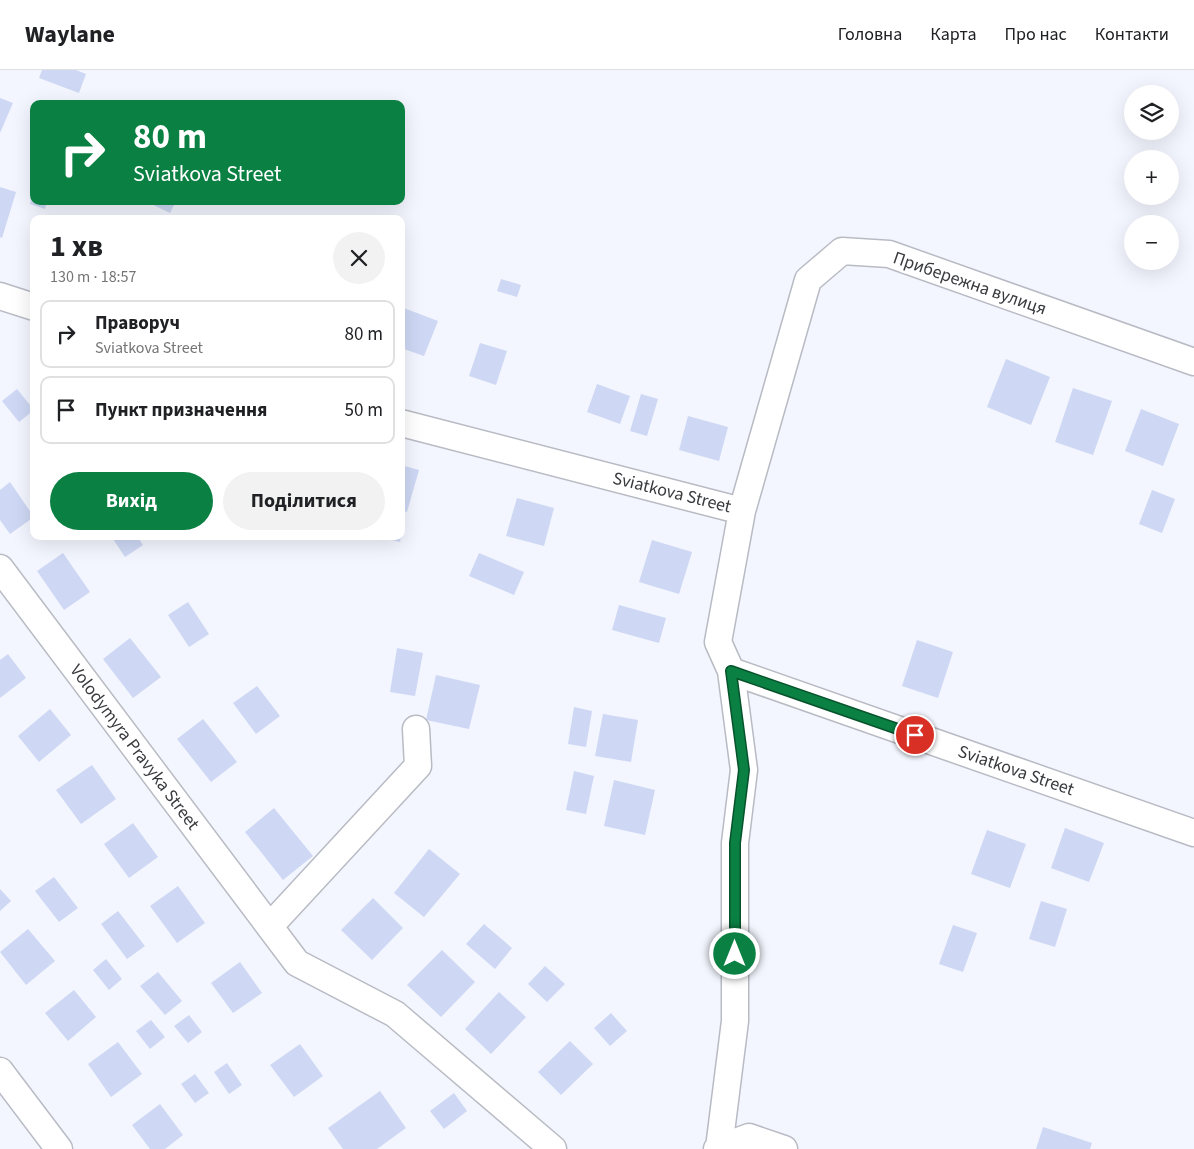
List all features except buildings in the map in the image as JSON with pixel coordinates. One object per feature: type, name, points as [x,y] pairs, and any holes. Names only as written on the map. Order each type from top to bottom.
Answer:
[{"type":"street","name":"Прибережна вулиця","points":[[742,510],[808,280],[842,251],[889,254],[1194,362]]},
{"type":"street","points":[[0,296],[30,306]]},
{"type":"street","name":"Sviatkova Street","points":[[405,424],[742,510],[718,642],[731,671],[1194,833]]},
{"type":"street","name":"Volodymyra Pravyka Street","points":[[0,568],[298,963],[394,1014],[553,1149]]},
{"type":"street","points":[[731,671],[744,770],[735,843],[735,1021],[718,1148],[750,1137],[784,1149]]},
{"type":"street","points":[[270,926],[418,766],[416,729]]},
{"type":"street","points":[[0,1072],[59,1149]]},
{"type":"route","points":[[735,954],[735,843],[744,770],[731,671],[915,735]]}]
